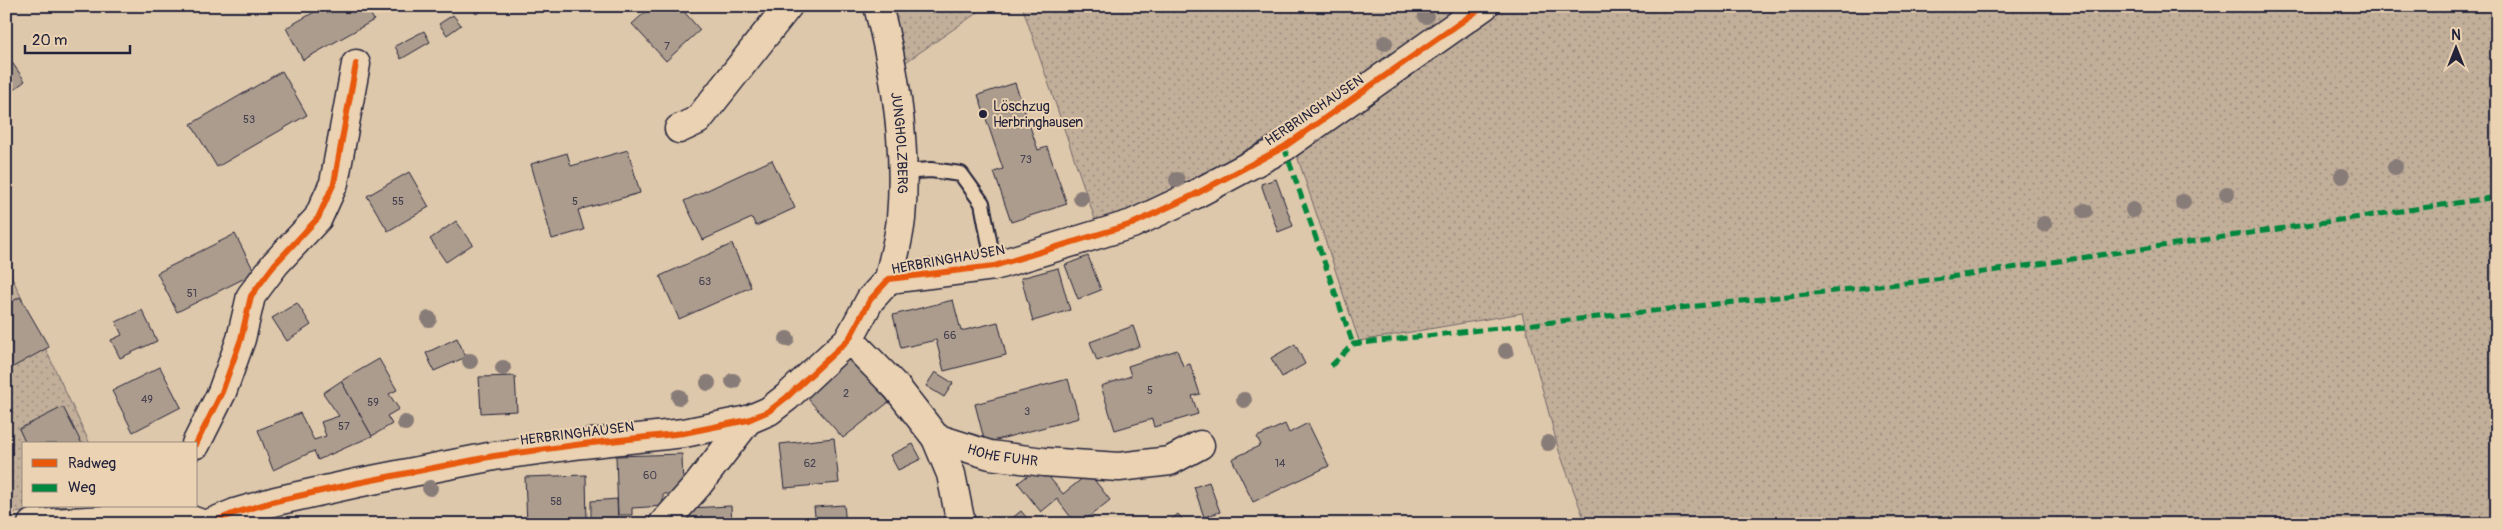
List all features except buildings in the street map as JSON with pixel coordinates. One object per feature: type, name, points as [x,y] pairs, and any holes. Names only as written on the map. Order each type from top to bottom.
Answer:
[{"type":"street","points":[[679,129],[698,120],[788,6]]},
{"type":"street","name":"JUNGHOLZBERG","points":[[878,6],[889,49],[902,153],[901,219],[889,279]]},
{"type":"street","name":"HERBRINGHAUSEN","points":[[208,524],[235,513],[276,501],[396,475],[512,454],[684,433],[748,420],[769,411],[848,339],[870,300],[889,279],[994,266],[1132,224],[1276,151],[1484,6]]},
{"type":"street","points":[[197,442],[222,392],[241,339],[251,296],[275,264],[318,218],[334,183],[356,64]]},
{"type":"street","points":[[848,339],[897,388],[936,438],[951,474],[961,524]]},
{"type":"street","points":[[663,524],[697,486],[748,420]]},
{"type":"street","name":"HOHE FUHR","points":[[936,438],[990,455],[1044,462],[1119,467],[1170,461],[1200,445]]},
{"type":"street","points":[[32,524],[134,516],[180,516],[202,524]]},
{"type":"lane","points":[[901,172],[931,170],[961,174],[982,203],[994,266]]},
{"type":"shaded area","points":[[886,6],[987,6],[900,66]]},
{"type":"shaded area","points":[[1022,6],[2497,6],[2497,524],[1586,524],[1559,451],[1522,313],[1359,341],[1287,126],[1168,196],[1096,222]]},
{"type":"shaded area","points":[[9,271],[89,442],[22,442],[22,508],[101,508],[6,513],[6,273]]},
{"type":"marked path","points":[[1284,147],[1353,344]]},
{"type":"marked path","points":[[1331,366],[1353,344],[1915,282],[2497,197]]},
{"type":"cycle path","points":[[208,524],[235,513],[276,501],[494,456],[684,433],[748,420],[769,411],[787,397],[849,339],[870,300],[889,279],[994,266],[1132,224],[1194,195],[1284,147],[1484,6]]},
{"type":"cycle path","points":[[197,442],[222,392],[241,339],[251,296],[275,264],[318,218],[334,183],[356,64]]},
{"type":"place","name":"Löschzug Herbringhausen","points":[[983,114]]}]
